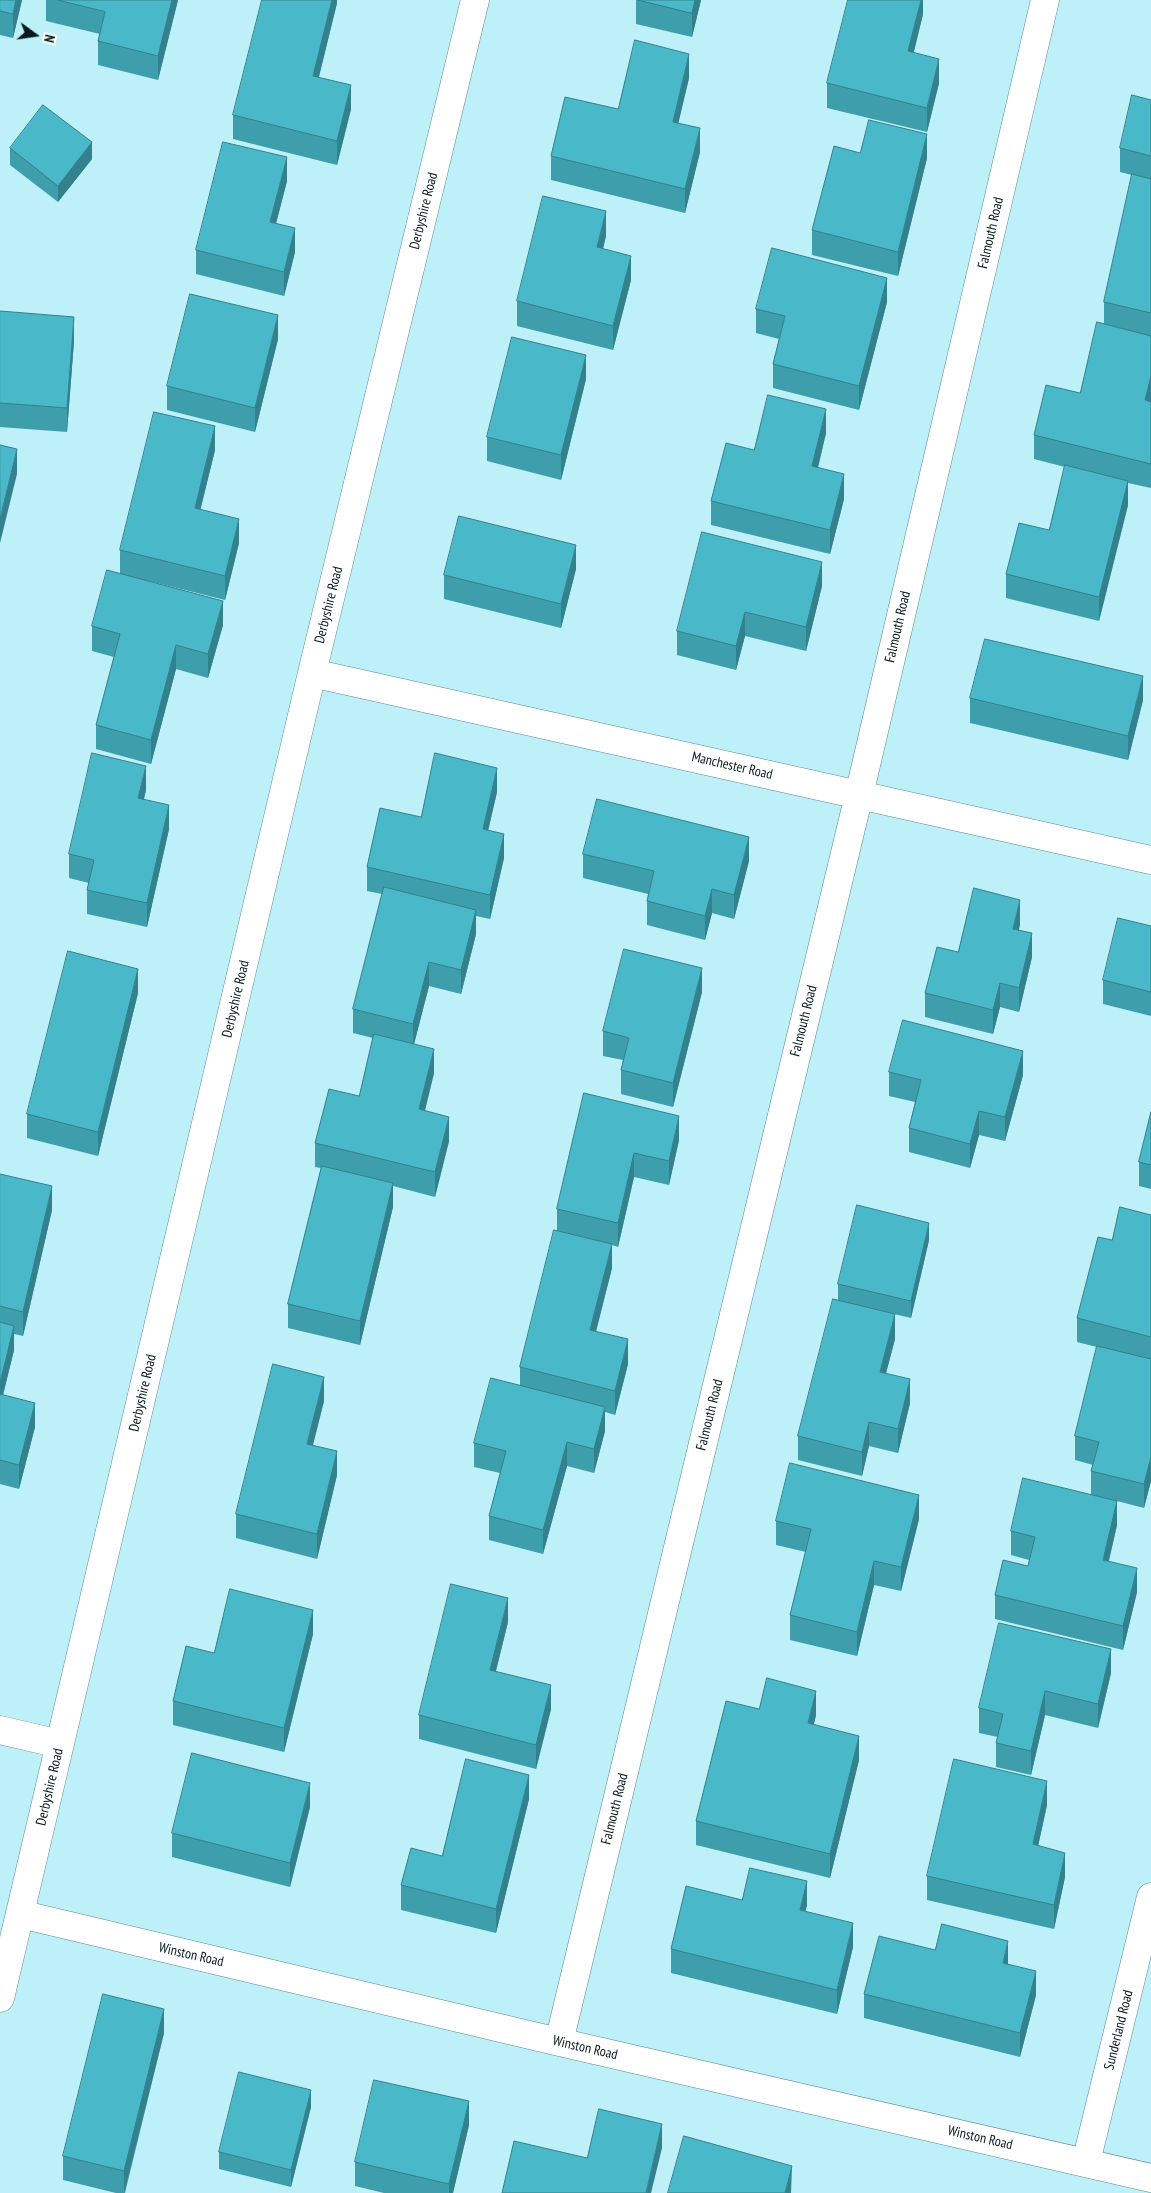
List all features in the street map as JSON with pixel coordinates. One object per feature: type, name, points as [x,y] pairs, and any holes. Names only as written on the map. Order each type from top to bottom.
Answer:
[{"type":"street","name":"Derbyshire Road","points":[[0,1998],[312,673],[475,0]]},
{"type":"street","name":"Falmouth Road","points":[[559,2042],[859,795],[1045,0]]},
{"type":"street","name":"Manchester Road","points":[[312,673],[1151,860]]},
{"type":"street","points":[[0,1730],[60,1744]]},
{"type":"street","name":"Sunderland Road","points":[[1086,2162],[1151,1897]]},
{"type":"street","name":"Winston Road","points":[[20,1914],[559,2042],[1151,2178]]},
{"type":"building","points":[[0,0],[16,0],[13,14],[0,11]]},
{"type":"building","points":[[58,0],[172,0],[158,56],[98,41],[105,12]]},
{"type":"building","points":[[262,0],[332,0],[313,76],[351,85],[337,141],[233,115]]},
{"type":"building","points":[[638,0],[695,0],[692,13]]},
{"type":"building","points":[[848,0],[921,0],[908,51],[939,59],[927,108],[827,83]]},
{"type":"building","points":[[635,40],[689,54],[673,122],[700,128],[685,189],[551,156],[565,97],[618,109]]},
{"type":"building","points":[[1132,95],[1151,100],[1151,156],[1120,148]]},
{"type":"building","points":[[43,105],[92,142],[58,186],[10,148]]},
{"type":"building","points":[[869,120],[927,134],[898,252],[812,230],[834,146],[860,153]]},
{"type":"building","points":[[223,142],[287,157],[270,222],[295,228],[284,272],[196,250]]},
{"type":"building","points":[[1132,174],[1151,179],[1151,313],[1104,302]]},
{"type":"building","points":[[543,196],[606,211],[597,247],[631,256],[613,326],[517,301]]},
{"type":"building","points":[[772,248],[887,278],[859,386],[773,364],[785,316],[756,309]]},
{"type":"building","points":[[190,294],[278,315],[255,408],[167,386]]},
{"type":"building","points":[[0,311],[74,317],[67,408],[0,403]]},
{"type":"building","points":[[1097,322],[1151,336],[1151,376],[1145,400],[1151,402],[1151,464],[1034,435],[1046,385],[1080,393]]},
{"type":"building","points":[[512,337],[586,355],[561,455],[487,437]]},
{"type":"building","points":[[768,395],[826,409],[812,466],[844,474],[830,530],[711,501],[726,443],[754,450]]},
{"type":"building","points":[[154,412],[215,426],[195,508],[239,519],[225,576],[120,550]]},
{"type":"building","points":[[0,445],[17,449],[0,519]]},
{"type":"building","points":[[1065,465],[1128,481],[1099,597],[1006,574],[1019,523],[1049,530]]},
{"type":"building","points":[[459,516],[576,545],[561,604],[444,575]]},
{"type":"building","points":[[702,532],[822,562],[806,627],[745,612],[736,646],[677,631]]},
{"type":"building","points":[[107,570],[223,601],[208,654],[176,645],[151,740],[96,725],[120,634],[92,626]]},
{"type":"building","points":[[985,639],[1143,676],[1128,736],[970,698]]},
{"type":"building","points":[[92,753],[146,766],[138,798],[169,805],[147,903],[87,890],[94,860],[69,854]]},
{"type":"building","points":[[435,753],[497,768],[483,829],[504,834],[490,895],[367,867],[380,808],[421,817]]},
{"type":"building","points":[[597,799],[749,837],[734,895],[712,889],[705,916],[647,901],[654,871],[583,854]]},
{"type":"building","points":[[384,887],[476,910],[461,970],[429,962],[413,1024],[353,1009]]},
{"type":"building","points":[[974,888],[1020,900],[1013,929],[1032,933],[1019,988],[1000,983],[993,1010],[925,993],[937,947],[958,952]]},
{"type":"building","points":[[1118,918],[1151,926],[1151,992],[1103,980]]},
{"type":"building","points":[[624,949],[702,968],[673,1083],[621,1070],[629,1038],[603,1031]]},
{"type":"building","points":[[68,951],[138,969],[98,1132],[27,1114]]},
{"type":"building","points":[[903,1020],[1023,1051],[1005,1117],[979,1111],[970,1144],[909,1128],[921,1080],[889,1072]]},
{"type":"building","points":[[374,1034],[434,1049],[419,1109],[449,1117],[435,1172],[315,1143],[329,1089],[359,1096]]},
{"type":"building","points":[[584,1093],[679,1116],[669,1161],[634,1153],[618,1223],[557,1209]]},
{"type":"building","points":[[1151,1112],[1151,1165],[1139,1162]]},
{"type":"building","points":[[322,1166],[393,1183],[360,1321],[288,1304]]},
{"type":"building","points":[[0,1174],[52,1186],[23,1312],[0,1306]]},
{"type":"building","points":[[857,1205],[929,1223],[911,1301],[838,1284]]},
{"type":"building","points":[[1120,1207],[1151,1215],[1151,1337],[1077,1318],[1098,1237],[1112,1240]]},
{"type":"building","points":[[554,1230],[612,1244],[590,1330],[628,1339],[615,1391],[520,1367]]},
{"type":"building","points":[[833,1299],[895,1314],[880,1372],[910,1379],[898,1429],[869,1422],[862,1452],[798,1436]]},
{"type":"building","points":[[0,1322],[14,1326],[0,1383]]},
{"type":"building","points":[[1097,1346],[1151,1359],[1151,1457],[1144,1484],[1091,1471],[1099,1442],[1075,1436]]},
{"type":"building","points":[[273,1364],[324,1377],[307,1444],[337,1451],[317,1534],[236,1514]]},
{"type":"building","points":[[491,1378],[605,1407],[594,1449],[567,1442],[543,1530],[489,1516],[506,1451],[474,1443]]},
{"type":"building","points":[[0,1394],[35,1403],[19,1465],[0,1460]]},
{"type":"building","points":[[790,1463],[919,1495],[901,1567],[874,1561],[857,1632],[790,1615],[811,1529],[776,1521]]},
{"type":"building","points":[[1023,1478],[1117,1501],[1103,1560],[1137,1568],[1123,1626],[995,1595],[1003,1560],[1028,1566],[1035,1537],[1011,1531]]},
{"type":"building","points":[[451,1584],[508,1598],[490,1670],[551,1685],[536,1745],[419,1715]]},
{"type":"building","points":[[230,1589],[313,1610],[284,1728],[173,1701],[186,1646],[214,1653]]},
{"type":"building","points":[[999,1623],[1111,1649],[1098,1704],[1045,1691],[1031,1751],[996,1743],[1003,1714],[979,1708]]},
{"type":"building","points":[[767,1678],[816,1691],[808,1723],[859,1736],[830,1854],[696,1821],[726,1701],[759,1709]]},
{"type":"building","points":[[192,1753],[310,1783],[290,1863],[172,1833]]},
{"type":"building","points":[[466,1759],[529,1775],[496,1909],[401,1885],[411,1848],[442,1856]]},
{"type":"building","points":[[954,1759],[1047,1781],[1033,1844],[1065,1853],[1054,1905],[927,1876]]},
{"type":"building","points":[[750,1868],[807,1881],[800,1910],[853,1923],[837,1990],[671,1949],[686,1886],[742,1900]]},
{"type":"building","points":[[942,1924],[1008,1941],[1003,1963],[1036,1971],[1020,2033],[864,1994],[879,1936],[935,1950]]},
{"type":"building","points":[[103,1994],[164,2009],[124,2171],[63,2156]]},
{"type":"building","points":[[239,2072],[311,2090],[291,2170],[219,2152]]},
{"type":"building","points":[[374,2080],[469,2101],[449,2184],[355,2162]]},
{"type":"building","points":[[599,2109],[662,2124],[646,2193],[502,2193],[514,2141],[587,2158]]},
{"type":"building","points":[[684,2136],[792,2166],[785,2193],[668,2193]]}]
